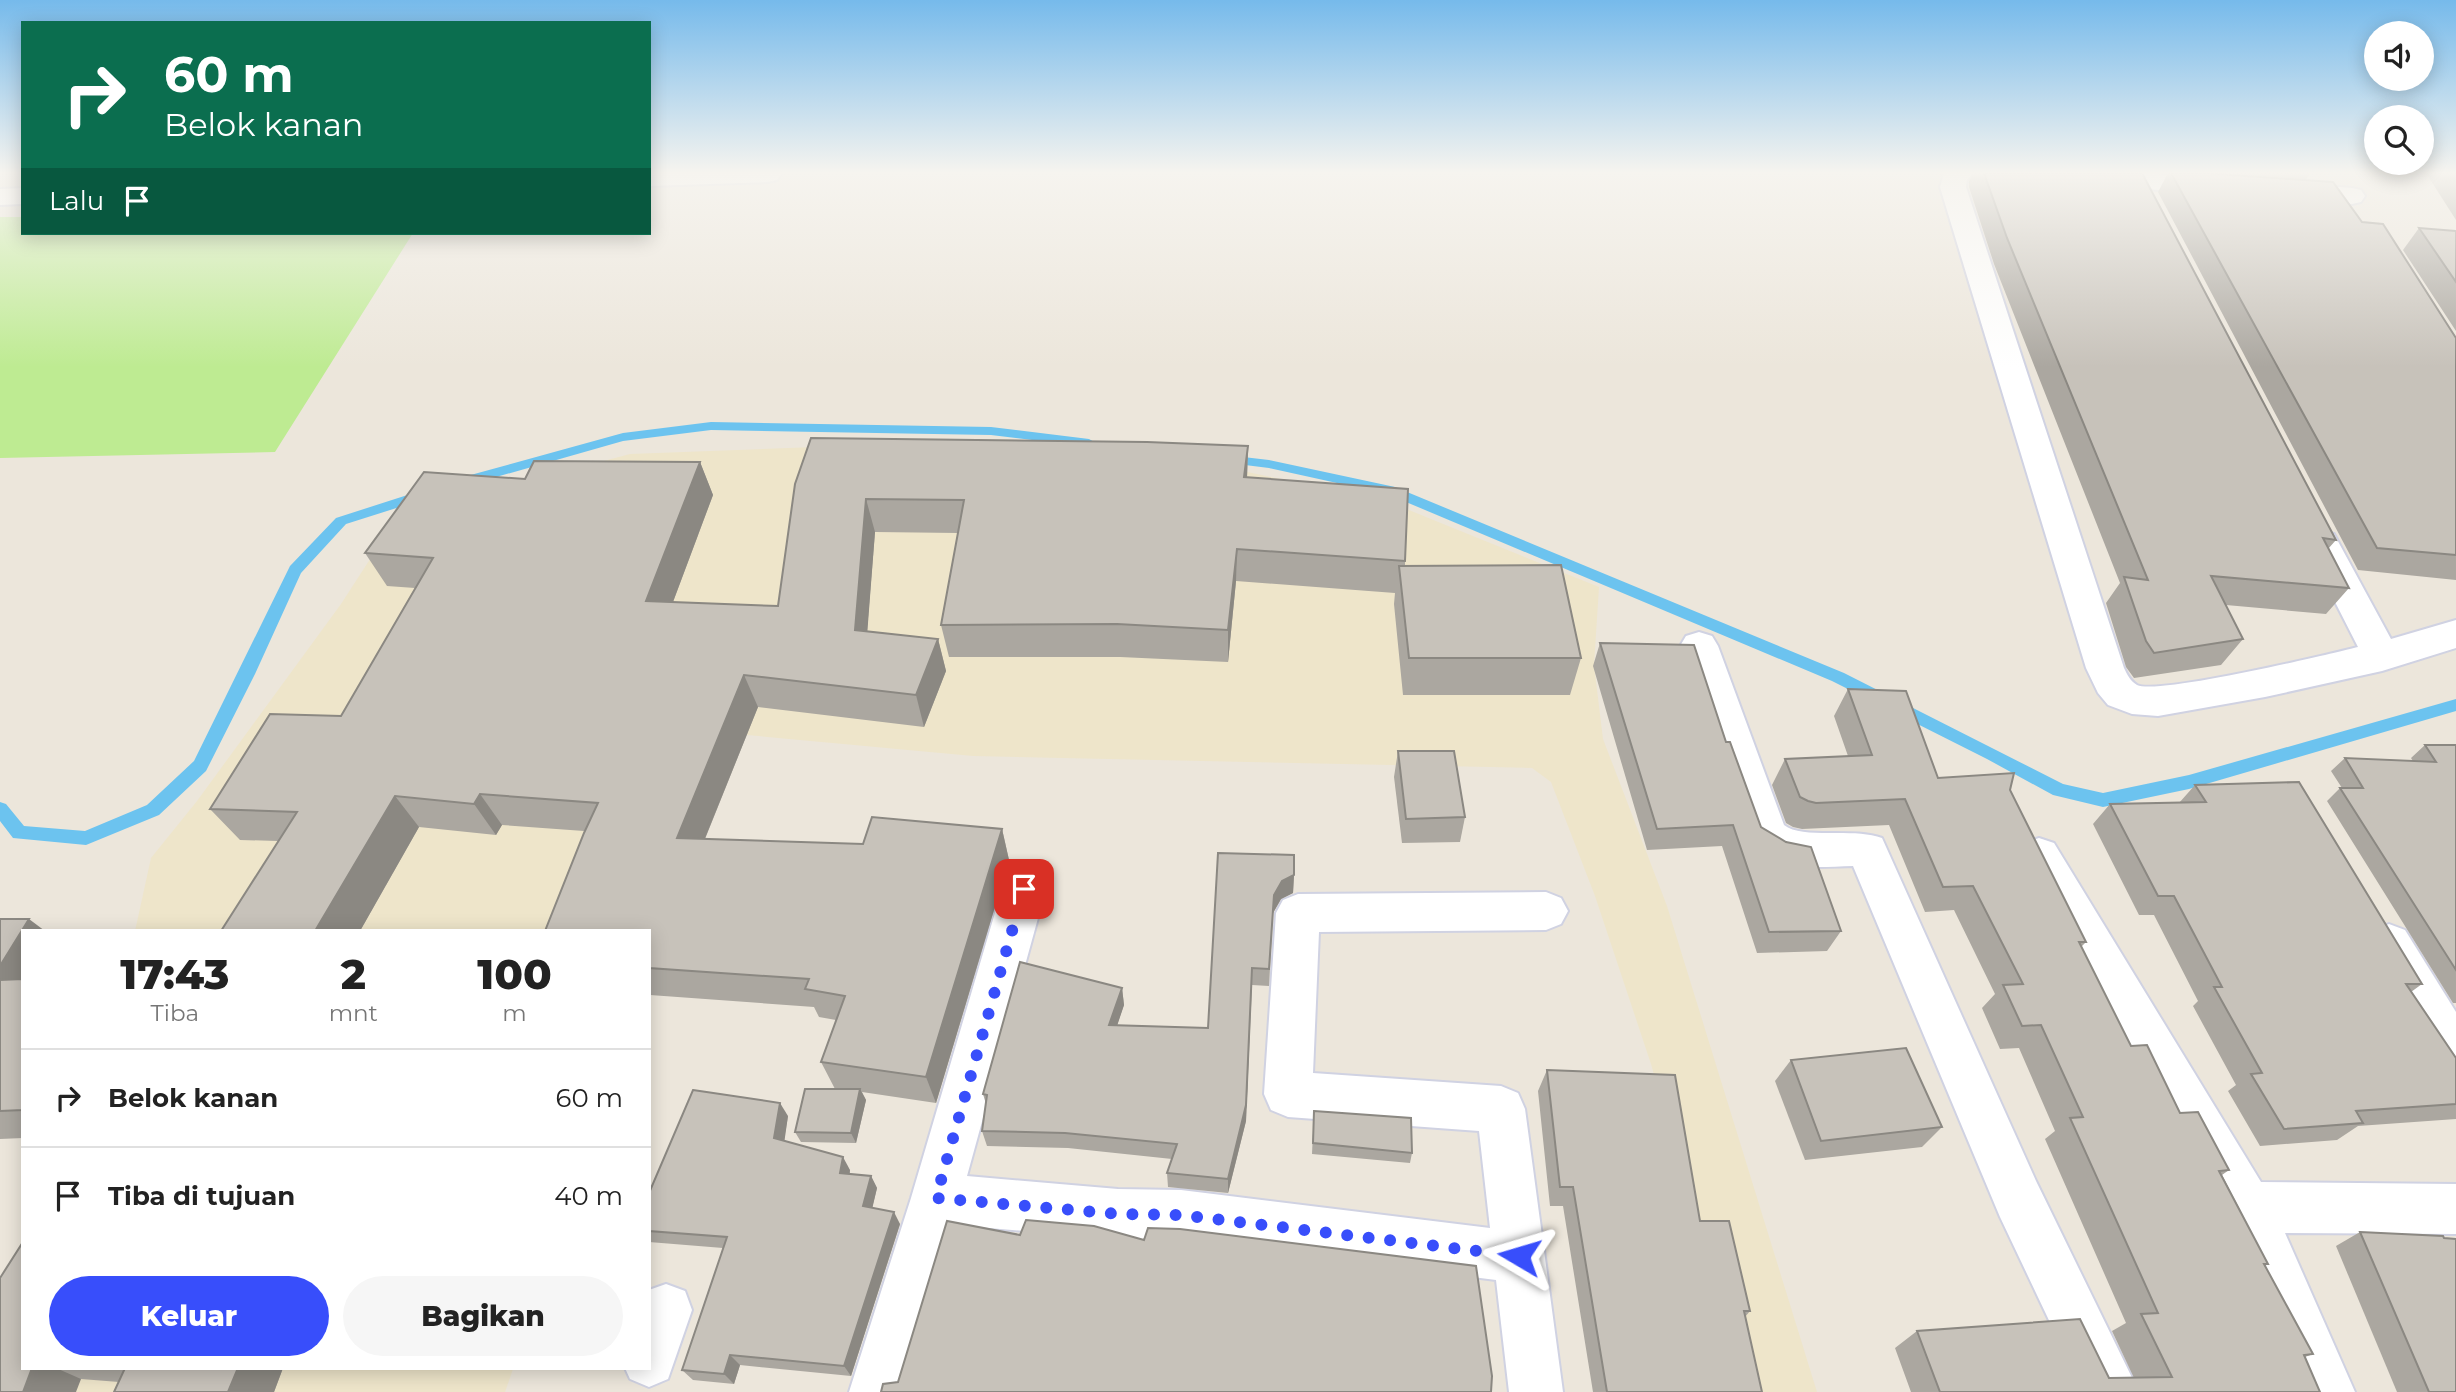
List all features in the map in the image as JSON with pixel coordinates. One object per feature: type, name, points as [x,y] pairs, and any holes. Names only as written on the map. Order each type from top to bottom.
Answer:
[{"type":"street","points":[[1969,238],[2105,668],[2115,689],[2128,697],[2150,702],[2224,690],[2382,657],[2456,634]]},
{"type":"street","points":[[2312,523],[2382,657]]},
{"type":"street","points":[[1699,646],[1767,836],[1776,845],[1791,851],[1848,846],[1867,850],[2018,1199],[2112,1392]]},
{"type":"street","points":[[2014,815],[2248,1207],[2328,1392]]},
{"type":"street","points":[[876,1392],[936,1198],[1024,889]]},
{"type":"street","points":[[1536,1392],[1500,1109],[1288,1094],[1298,913],[1546,911]]},
{"type":"street","points":[[2372,916],[2456,1054]]},
{"type":"street","points":[[936,1198],[1118,1214],[1181,1215],[1519,1256]]},
{"type":"street","points":[[2248,1207],[2456,1209]]},
{"type":"street","points":[[651,1354],[666,1310]]},
{"type":"street","points":[[639,1392],[646,1370]]},
{"type":"shaded area","points":[[870,445],[1243,471],[1389,502],[1599,587],[1594,665],[1603,739],[1667,906],[1817,1392],[1744,1392],[1651,1064],[1595,896],[1551,782],[1532,768],[973,756],[736,734],[650,929],[135,929],[151,858],[197,801],[341,604],[398,516],[630,454]]},
{"type":"shaded area","points":[[21,1370],[513,1370],[505,1392],[0,1392]]},
{"type":"green space","points":[[0,238],[410,238],[275,452],[0,458]]},
{"type":"building","points":[[2007,238],[2176,238],[2336,540],[2323,538],[2349,588],[2211,576],[2243,639],[2154,653],[2146,641],[2124,577],[2148,580]]},
{"type":"building","points":[[2207,238],[2392,238],[2456,338],[2456,555],[2377,548]]},
{"type":"building","points":[[2426,238],[2456,238],[2456,282]]},
{"type":"building","points":[[811,438],[1147,442],[1248,446],[1244,477],[1408,489],[1405,561],[1237,549],[1228,630],[1117,624],[941,625],[964,500],[866,499],[855,630],[938,639],[916,695],[744,675],[677,838],[863,844],[872,817],[1002,829],[926,1077],[821,1062],[845,996],[805,989],[809,979],[651,968],[651,929],[546,929],[598,803],[480,794],[474,804],[395,796],[316,929],[222,929],[297,812],[210,809],[270,714],[341,716],[433,558],[365,553],[424,472],[525,479],[534,461],[700,462],[646,601],[778,606],[795,484]]},
{"type":"building","points":[[1561,565],[1581,658],[1409,658],[1399,566]]},
{"type":"building","points":[[1600,643],[1694,645],[1726,742],[1730,742],[1761,827],[1786,842],[1811,847],[1841,931],[1769,932],[1733,825],[1657,829]]},
{"type":"building","points":[[1848,689],[1906,691],[1938,778],[2014,773],[2010,790],[2086,942],[2079,942],[2131,1046],[2147,1045],[2180,1113],[2198,1112],[2229,1170],[2219,1171],[2268,1264],[2264,1264],[2313,1354],[2304,1355],[2320,1392],[1940,1392],[1917,1331],[2080,1319],[2109,1378],[2172,1377],[2141,1314],[2158,1313],[2070,1118],[2083,1117],[2041,1025],[2022,1026],[2003,985],[2023,984],[1973,886],[1943,887],[1905,799],[1816,803],[1800,797],[1785,759],[1872,755]]},
{"type":"building","points":[[2425,745],[2456,745],[2456,970],[2340,788],[2363,788],[2345,758],[2436,762]]},
{"type":"building","points":[[1398,751],[1454,751],[1465,817],[1406,819]]},
{"type":"building","points":[[2299,782],[2422,984],[2406,984],[2456,1058],[2456,1104],[2356,1111],[2363,1123],[2284,1129],[2251,1074],[2262,1073],[2214,987],[2222,987],[2174,896],[2158,896],[2110,804],[2206,802],[2195,785]]},
{"type":"building","points":[[1218,853],[1294,855],[1294,875],[1282,881],[1274,895],[1269,969],[1252,968],[1246,1105],[1228,1179],[1167,1173],[1177,1144],[1065,1133],[982,1131],[987,1095],[983,1094],[1020,962],[1122,988],[1109,1025],[1208,1028]]},
{"type":"building","points":[[0,919],[29,919],[21,929],[0,966]]},
{"type":"building","points":[[21,979],[21,1110],[0,1111],[0,980]]},
{"type":"building","points":[[1906,1048],[1942,1127],[1821,1141],[1791,1060]]},
{"type":"building","points":[[1547,1070],[1675,1075],[1700,1221],[1729,1221],[1750,1311],[1744,1311],[1762,1392],[1607,1392],[1573,1187],[1560,1187]]},
{"type":"building","points":[[805,1089],[860,1089],[851,1133],[795,1132]]},
{"type":"building","points":[[693,1090],[780,1103],[774,1138],[843,1157],[840,1173],[871,1176],[863,1206],[894,1212],[844,1366],[730,1355],[724,1374],[682,1370],[727,1237],[651,1231],[651,1188]]},
{"type":"building","points":[[1314,1111],[1411,1118],[1412,1153],[1313,1143]]},
{"type":"building","points":[[1026,1220],[1094,1226],[1144,1240],[1148,1228],[1180,1229],[1476,1266],[1492,1376],[1491,1392],[881,1392],[883,1384],[898,1382],[947,1221],[1020,1235]]},
{"type":"building","points":[[2360,1232],[2456,1239],[2456,1392],[2429,1392]]},
{"type":"building","points":[[21,1245],[21,1370],[31,1370],[23,1392],[0,1392],[0,1278]]},
{"type":"building","points":[[124,1370],[237,1370],[228,1392],[114,1392]]},
{"type":"waterway","points":[[461,482],[623,437],[711,426],[991,431],[1089,443]]},
{"type":"waterway","points":[[1226,459],[1269,464],[1390,490],[1838,677],[2059,790],[2103,800],[2189,782],[2456,705]]},
{"type":"waterway","points":[[0,809],[19,833],[86,838],[153,810],[200,766],[247,674],[295,570],[341,521],[423,495]]},
{"type":"route","points":[[1024,889],[936,1198],[1118,1214],[1181,1215],[1519,1256]]}]
